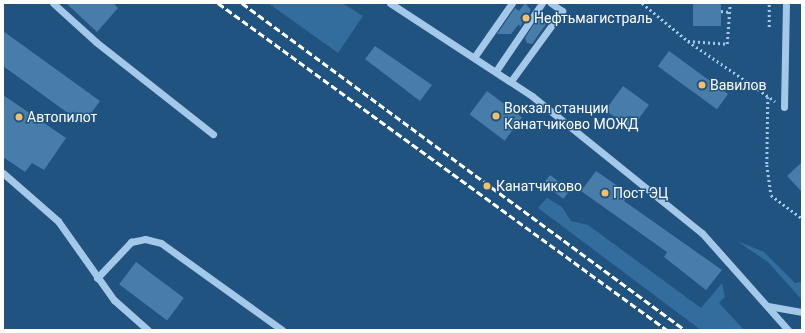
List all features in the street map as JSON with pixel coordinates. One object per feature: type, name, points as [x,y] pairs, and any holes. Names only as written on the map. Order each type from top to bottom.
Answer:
[{"type":"street","points":[[52,3],[213,134]]},
{"type":"street","points":[[390,3],[475,56],[511,81],[702,233],[788,330]]},
{"type":"street","points":[[475,56],[512,3]]},
{"type":"street","points":[[496,70],[542,3]]},
{"type":"street","points":[[511,81],[562,11],[551,3]]},
{"type":"street","points":[[784,107],[786,3]]},
{"type":"street","points":[[3,173],[58,221],[97,278],[148,330]]},
{"type":"street","points":[[97,278],[131,242],[145,239],[161,243],[282,330]]},
{"type":"street","points":[[768,306],[802,312]]},
{"type":"path","points":[[642,3],[688,41],[784,107]]},
{"type":"path","points":[[688,41],[727,44],[730,3]]},
{"type":"path","points":[[769,3],[769,27]]},
{"type":"path","points":[[720,11],[729,12]]},
{"type":"path","points":[[768,97],[767,165],[771,195],[802,218]]},
{"type":"shaded area","points":[[268,3],[342,3],[363,16],[338,53]]},
{"type":"shaded area","points":[[547,198],[562,207],[571,221],[588,225],[701,308],[722,283],[725,297],[719,303],[744,330],[701,330],[538,208]]},
{"type":"shaded area","points":[[737,241],[764,252],[795,283],[802,282],[802,300],[768,262]]},
{"type":"building","points":[[66,3],[113,3],[118,8],[97,32]]},
{"type":"building","points":[[525,3],[531,10],[520,27],[519,24],[511,34],[497,34],[515,8],[519,11]]},
{"type":"building","points":[[693,3],[721,3],[721,26],[693,26]]},
{"type":"building","points":[[539,16],[549,20],[532,44],[527,43],[525,38]]},
{"type":"building","points":[[3,31],[100,101],[83,124],[3,66]]},
{"type":"building","points":[[375,46],[432,85],[420,101],[365,59]]},
{"type":"building","points":[[669,51],[728,94],[717,109],[658,66]]},
{"type":"building","points":[[623,86],[649,105],[631,129],[605,110]]},
{"type":"building","name":"Вокзал станции Канатчиково МОЖД","points":[[487,91],[522,117],[505,141],[470,114]]},
{"type":"building","name":"Автопилот","points":[[3,95],[66,138],[44,170],[32,163],[25,172],[3,157]]},
{"type":"building","points":[[802,162],[802,192],[787,176]]},
{"type":"building","points":[[596,171],[629,194],[624,201],[722,270],[706,290],[664,257],[667,252],[581,191]]},
{"type":"building","points":[[550,175],[570,190],[563,199],[543,184]]},
{"type":"building","points":[[136,262],[184,298],[167,320],[119,284]]},
{"type":"railway","points":[[218,3],[667,330]]},
{"type":"railway","points":[[242,3],[685,330]]},
{"type":"place","name":"Нефтьмагистраль","points":[[526,18]]},
{"type":"place","name":"Вавилов","points":[[702,85]]},
{"type":"place","name":"Вокзал станции Канатчиково МОЖД","points":[[496,116]]},
{"type":"place","name":"Автопилот","points":[[19,117]]},
{"type":"place","name":"Канатчиково","points":[[487,186]]},
{"type":"place","name":"Пост ЭЦ","points":[[605,193]]}]
